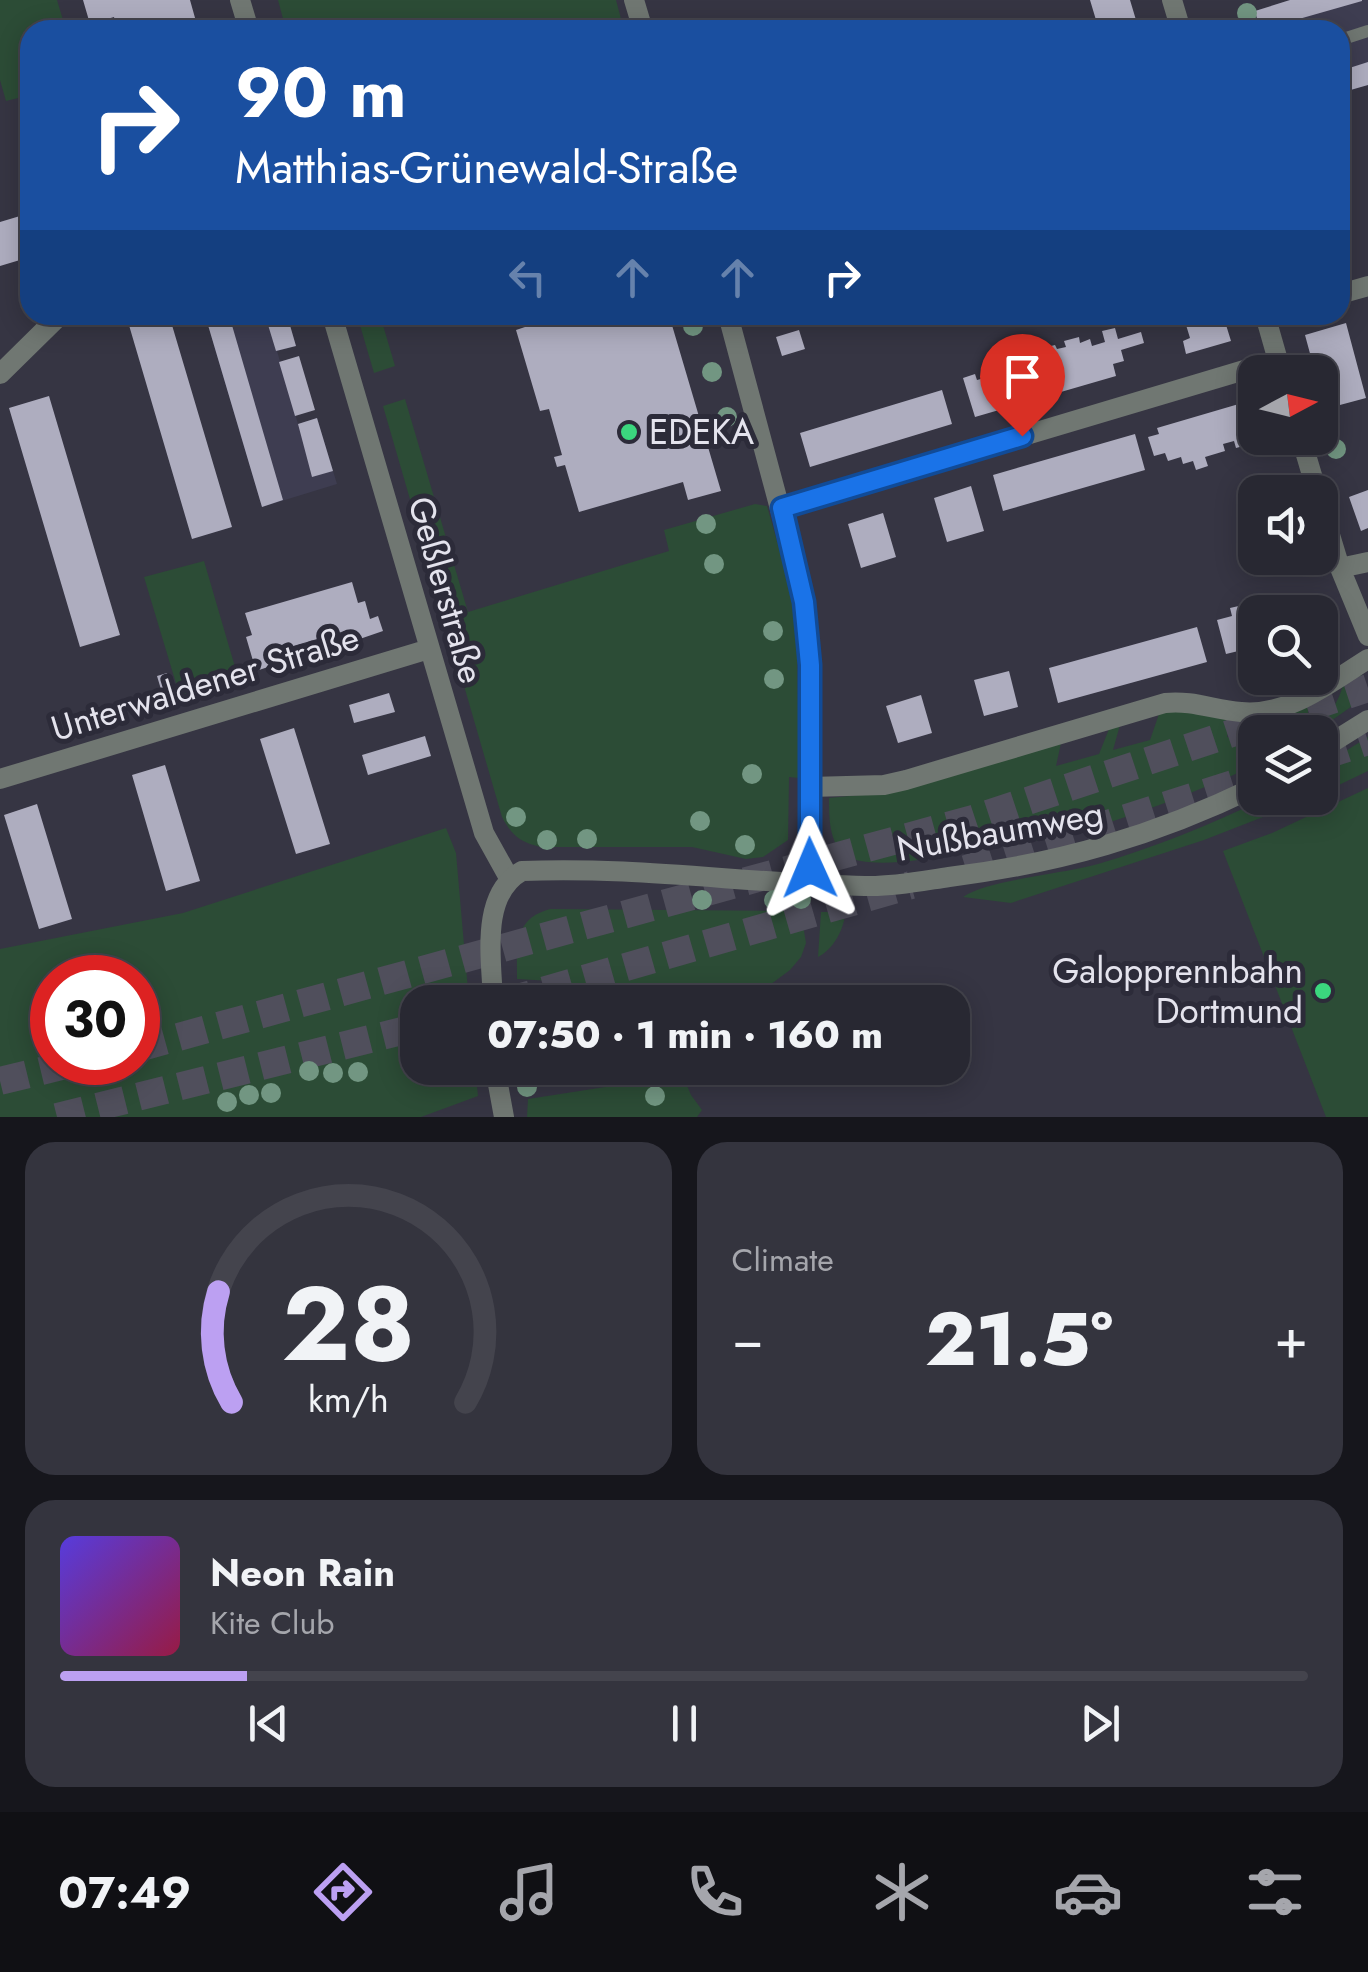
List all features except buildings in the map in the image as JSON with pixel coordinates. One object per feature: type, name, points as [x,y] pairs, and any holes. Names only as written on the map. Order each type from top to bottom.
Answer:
[{"type":"street","points":[[0,374],[50,325]]},
{"type":"street","name":"Geßlerstraße","points":[[335,325],[484,833],[509,878]]},
{"type":"street","points":[[731,325],[804,602],[810,665],[810,882]]},
{"type":"street","points":[[1270,325],[1277,355]]},
{"type":"street","points":[[782,508],[1238,378]]},
{"type":"street","points":[[1338,561],[1368,636]]},
{"type":"street","points":[[1340,568],[1368,562]]},
{"type":"street","name":"Unterwaldener Straße","points":[[0,779],[429,649]]},
{"type":"street","name":"Nußbaumweg","points":[[810,787],[884,785],[906,780],[1165,703],[1186,701],[1245,713],[1265,710],[1307,697],[1368,659]]},
{"type":"street","points":[[1338,739],[1368,720]]},
{"type":"street","name":"Nußbaumweg","points":[[509,878],[542,870],[869,886],[1045,863],[1148,833],[1238,794]]},
{"type":"street","points":[[493,985],[493,908],[509,878]]},
{"type":"street","points":[[498,1085],[504,1117]]},
{"type":"shaded area","points":[[1290,0],[1368,0],[1368,85],[1350,90],[1350,20],[1257,20],[1255,11]]},
{"type":"shaded area","points":[[208,325],[290,325],[296,346],[277,351],[298,424],[317,418],[337,484],[262,507]]},
{"type":"green space","points":[[0,0],[57,0],[63,20],[20,20],[20,98],[6,101],[0,80]]},
{"type":"green space","points":[[278,0],[616,0],[621,20],[283,20]]},
{"type":"green space","points":[[360,325],[383,325],[395,366],[374,373]]},
{"type":"green space","points":[[405,399],[468,612],[669,551],[664,530],[755,504],[767,506],[790,587],[797,643],[799,778],[789,777],[788,840],[763,857],[746,859],[692,847],[540,847],[513,834],[502,817],[383,406]]},
{"type":"green space","points":[[204,561],[240,684],[181,700],[144,577]]},
{"type":"green space","points":[[1361,671],[1363,686],[1358,702],[1338,716],[1326,715],[1336,703],[1344,682]]},
{"type":"green space","points":[[1308,705],[1308,715],[1292,715],[1295,710]]},
{"type":"green space","points":[[1182,709],[1231,720],[1227,737],[1238,739],[1238,773],[1160,805],[1057,838],[929,859],[860,861],[845,855],[833,837],[829,798],[899,791],[1061,743],[1056,766],[1099,754],[1109,729],[1120,725],[1113,750],[1150,740],[1159,714]]},
{"type":"green space","points":[[1368,737],[1368,771],[1338,785],[1338,756]]},
{"type":"green space","name":"Galopprennbahn Dortmund","points":[[1368,788],[1368,1117],[1326,1117],[1223,851],[1310,815],[1338,815],[1338,802]]},
{"type":"green space","points":[[1238,810],[1238,815],[1268,815],[1011,903],[963,897],[989,886],[1083,868]]},
{"type":"green space","points":[[446,828],[456,853],[468,985],[400,985],[400,1085],[477,1085],[478,1096],[421,1117],[0,1117],[0,949],[183,913]]},
{"type":"green space","points":[[550,909],[793,911],[801,913],[806,943],[790,970],[770,985],[552,985],[552,981],[517,979],[520,936],[523,927]]},
{"type":"green space","points":[[821,912],[845,912],[837,938],[818,957]]},
{"type":"green space","points":[[618,1085],[687,1085],[702,1110],[697,1117],[527,1117],[528,1099]]},
{"type":"tunnel","points":[[160,1042],[973,819],[1368,688]]},
{"type":"tunnel","points":[[1338,751],[1368,741]]},
{"type":"tunnel","points":[[966,869],[1238,782]]},
{"type":"tunnel","points":[[563,985],[911,885]]},
{"type":"tunnel","points":[[57,1117],[400,1031]]},
{"type":"tunnel","points":[[0,1081],[30,1074]]},
{"type":"place","name":"EDEKA","points":[[629,432]]},
{"type":"place","name":"Galopprennbahn Dortmund","points":[[1323,991]]},
{"type":"route","points":[[810,868],[810,665],[804,602],[782,508],[1022,436]]}]
